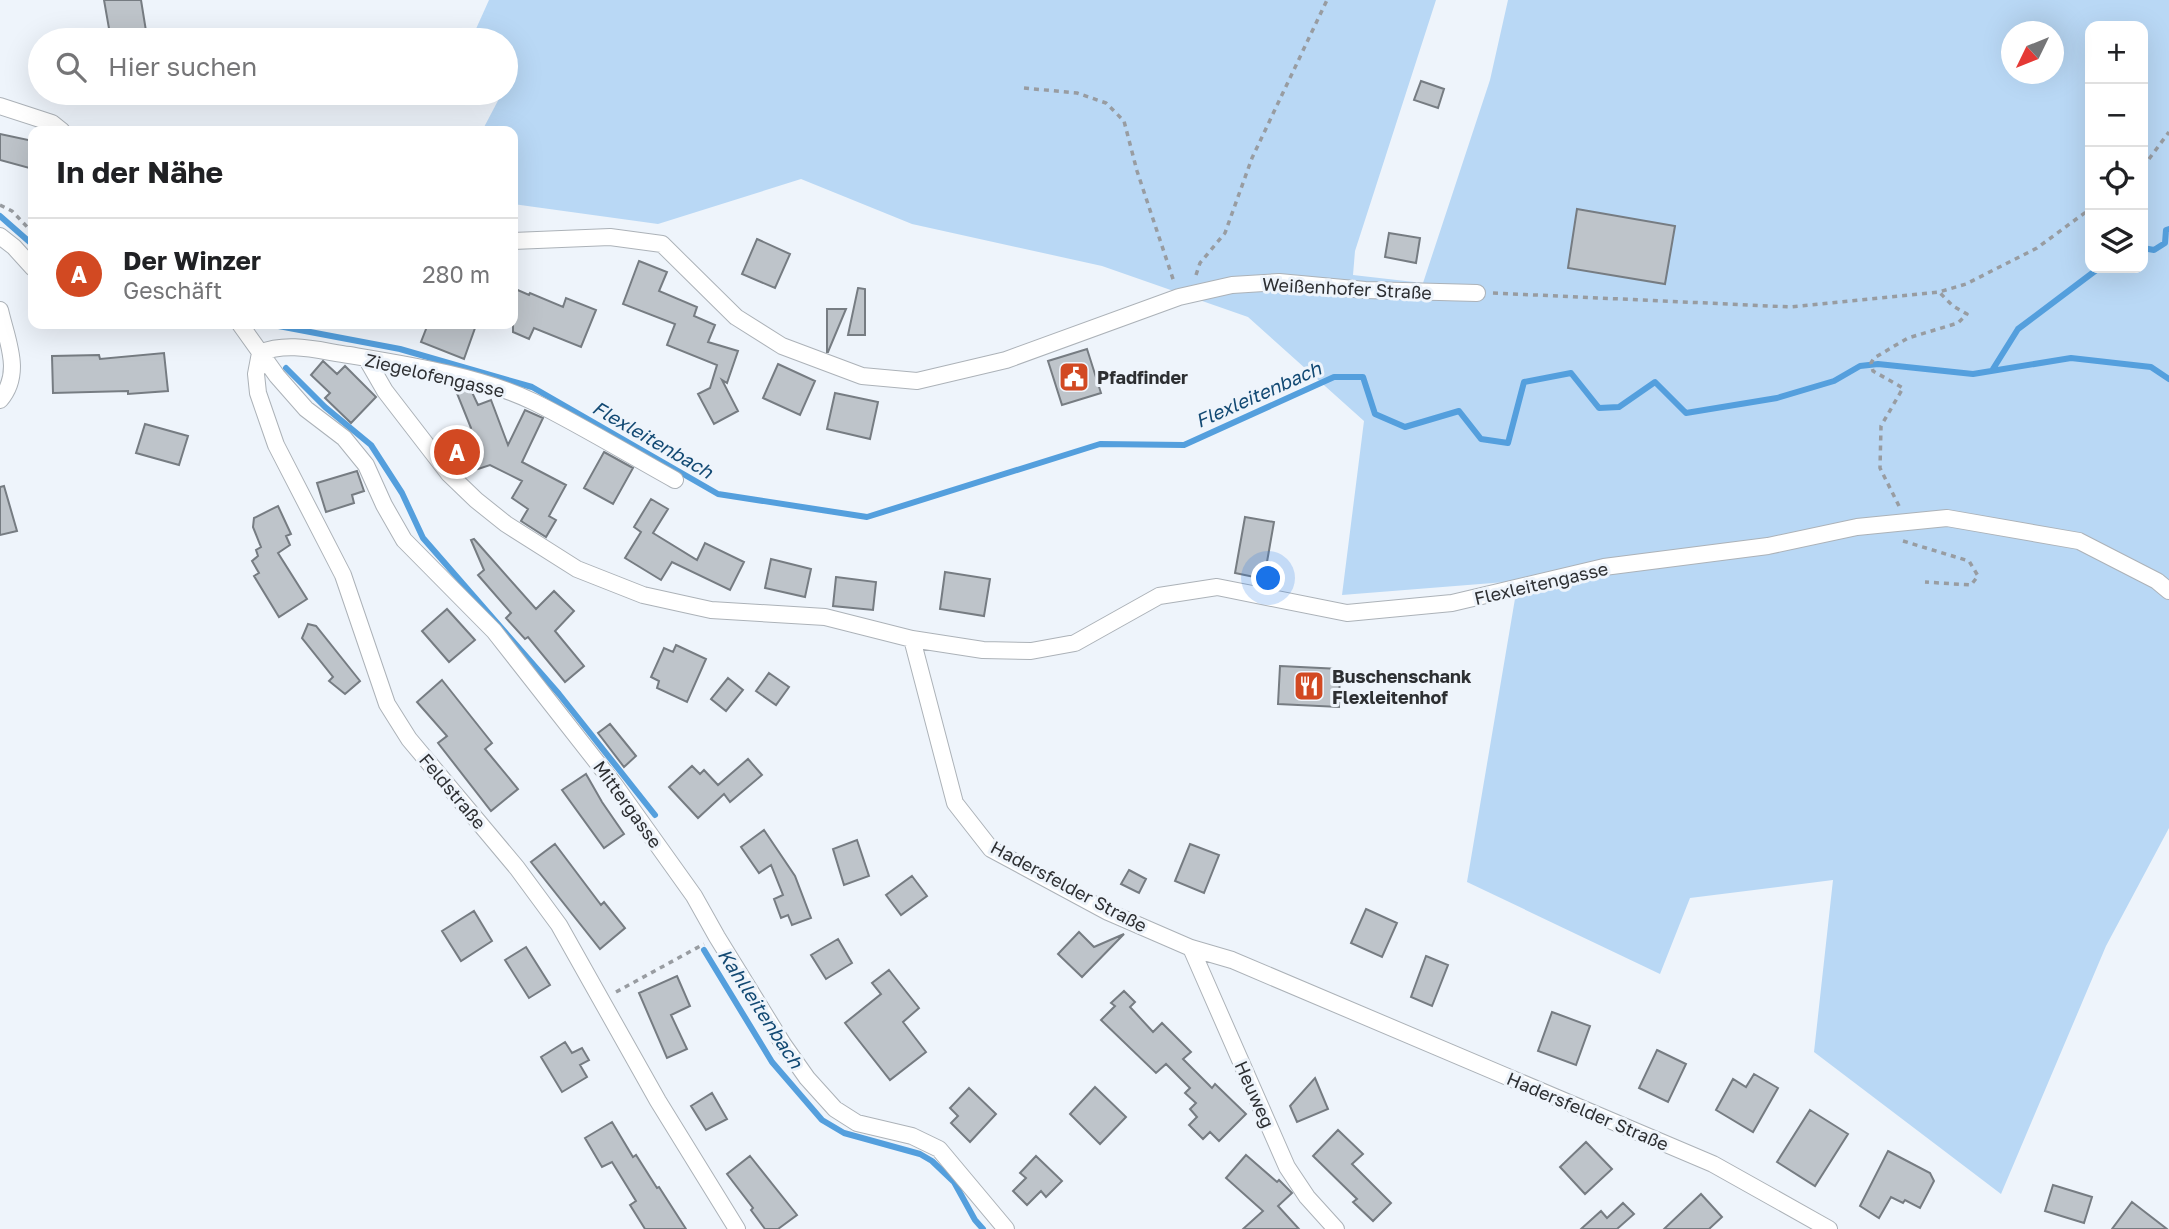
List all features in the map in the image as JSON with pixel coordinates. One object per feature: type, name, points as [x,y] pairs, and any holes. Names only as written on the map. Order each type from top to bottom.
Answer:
[{"type":"street","points":[[0,106],[56,126]]},
{"type":"street","points":[[0,236],[28,262]]},
{"type":"street","name":"Weißenhofer Straße","points":[[518,240],[610,237],[662,244],[736,317],[782,346],[862,376],[917,381],[1006,360],[1184,296],[1233,285],[1279,282],[1365,290],[1477,293]]},
{"type":"street","points":[[0,310],[14,370],[6,393],[0,400]]},
{"type":"street","points":[[243,329],[260,353]]},
{"type":"street","name":"Ziegelofengasse","points":[[260,353],[269,349],[299,347],[366,358],[492,386],[533,402],[675,480]]},
{"type":"street","name":"Mittergasse","points":[[260,353],[306,409],[344,438],[366,465],[404,540],[494,631],[597,762],[694,896],[783,1044],[807,1078],[835,1109],[857,1123],[912,1136],[939,1149],[1006,1229]]},
{"type":"street","name":"Feldstraße","points":[[260,353],[256,374],[258,393],[276,445],[343,575],[387,704],[409,739],[517,868],[559,925],[658,1101],[737,1229]]},
{"type":"street","points":[[366,358],[386,391],[449,474],[506,524],[577,569],[643,595],[711,611],[825,617],[912,639]]},
{"type":"street","name":"Flexleitengasse","points":[[912,639],[984,650],[1031,651],[1075,643],[1159,596],[1217,587],[1347,613],[1452,603],[1604,567],[1768,546],[1857,527],[1947,518],[2079,541],[2157,581],[2169,591]]},
{"type":"street","name":"Hadersfelder Straße","points":[[912,639],[955,803],[991,849],[1108,912],[1191,948],[1232,960],[1713,1164],[1829,1229]]},
{"type":"street","name":"Heuweg","points":[[1191,948],[1287,1167],[1307,1197],[1336,1229]]},
{"type":"path","points":[[1184,296],[1200,263],[1226,233],[1252,158],[1326,0]]},
{"type":"path","points":[[1024,88],[1077,93],[1106,103],[1124,121],[1137,172],[1184,296]]},
{"type":"path","points":[[2148,160],[2169,132]]},
{"type":"path","points":[[0,205],[12,211],[28,228]]},
{"type":"path","points":[[1477,293],[1791,307],[1939,292],[1966,284],[2038,247],[2089,210]]},
{"type":"path","points":[[1906,521],[1880,468],[1881,426],[1903,388],[1873,371],[1872,365],[1874,358],[1908,338],[1958,323],[1967,314],[1953,306],[1939,292]]},
{"type":"path","points":[[1895,538],[1969,561],[1978,576],[1971,585],[1925,582]]},
{"type":"path","points":[[601,1000],[717,937]]},
{"type":"shaded area","points":[[489,0],[1436,0],[1355,251],[1353,275],[1423,283],[1490,80],[1508,0],[2169,0],[2169,828],[2106,946],[2001,1194],[1814,1052],[1833,880],[1690,898],[1660,974],[1467,882],[1518,581],[1342,595],[1364,421],[1248,317],[1102,266],[912,224],[801,179],[658,224],[518,205],[518,126],[485,126],[496,105],[518,105],[518,28],[476,28]]},
{"type":"building","points":[[104,0],[141,0],[146,28],[109,28]]},
{"type":"building","points":[[1421,81],[1444,89],[1438,108],[1414,100]]},
{"type":"building","points":[[0,134],[28,140],[28,168],[0,160]]},
{"type":"building","points":[[1577,209],[1675,226],[1665,284],[1568,268]]},
{"type":"building","points":[[1389,233],[1420,238],[1416,263],[1385,257]]},
{"type":"building","points":[[757,239],[790,254],[775,288],[742,274]]},
{"type":"building","points":[[639,261],[667,272],[659,291],[697,307],[694,316],[715,325],[708,342],[738,351],[727,383],[722,380],[738,411],[714,424],[698,394],[710,388],[717,365],[667,345],[675,324],[623,304]]},
{"type":"building","points":[[858,288],[865,289],[865,335],[848,335]]},
{"type":"building","points":[[518,290],[563,307],[566,298],[596,310],[581,347],[534,328],[529,339],[513,332],[513,329],[518,329]]},
{"type":"building","points":[[827,309],[846,309],[828,352],[827,352]]},
{"type":"building","points":[[426,329],[475,329],[464,359],[421,342]]},
{"type":"building","name":"Pfadfinder","points":[[1087,349],[1101,393],[1062,405],[1048,361]]},
{"type":"building","points":[[164,353],[168,391],[128,394],[128,391],[53,393],[52,356],[99,355],[100,359]]},
{"type":"building","points":[[323,361],[337,374],[345,366],[376,397],[351,423],[325,398],[330,393],[311,375]]},
{"type":"building","points":[[778,364],[815,381],[800,415],[763,398]]},
{"type":"building","points":[[454,386],[471,390],[478,405],[491,400],[508,445],[525,410],[543,418],[522,462],[566,485],[549,516],[556,520],[546,537],[521,521],[528,509],[512,498],[522,481],[490,465],[478,469],[472,452],[458,464],[446,448],[471,428]]},
{"type":"building","points":[[835,393],[878,402],[870,439],[827,429]]},
{"type":"building","points":[[145,424],[188,436],[179,465],[136,453]]},
{"type":"building","points":[[604,452],[633,468],[613,504],[584,488]]},
{"type":"building","points":[[357,471],[364,491],[352,495],[354,503],[326,512],[317,483]]},
{"type":"building","points":[[4,486],[17,531],[0,535],[0,487]]},
{"type":"building","points":[[651,499],[668,509],[653,533],[697,560],[705,543],[744,562],[730,590],[672,562],[661,580],[625,558],[641,532],[634,527]]},
{"type":"building","points":[[278,506],[291,534],[286,536],[290,545],[278,553],[307,599],[279,617],[254,576],[259,573],[252,561],[258,556],[256,550],[261,547],[253,527],[254,518]]},
{"type":"building","points":[[1245,517],[1274,522],[1264,579],[1235,573]]},
{"type":"building","points":[[474,539],[536,609],[554,591],[574,611],[555,631],[584,666],[565,682],[528,637],[525,639],[506,618],[511,613],[478,575],[484,570],[471,540]]},
{"type":"building","points":[[771,559],[811,569],[805,597],[765,588]]},
{"type":"building","points":[[945,572],[990,579],[984,616],[940,609]]},
{"type":"building","points":[[836,577],[876,582],[873,610],[833,606]]},
{"type":"building","points":[[447,609],[475,640],[449,662],[422,631]]},
{"type":"building","points":[[308,624],[316,626],[360,681],[345,694],[329,681],[333,677],[302,638]]},
{"type":"building","points":[[676,645],[706,659],[687,702],[657,688],[659,681],[651,677],[664,648],[673,652]]},
{"type":"building","name":"Buschenschank Flexleitenhof","points":[[1280,666],[1340,669],[1339,707],[1278,704]]},
{"type":"building","points":[[769,673],[789,687],[776,705],[756,691]]},
{"type":"building","points":[[728,678],[743,690],[726,711],[711,699]]},
{"type":"building","points":[[442,680],[492,743],[485,749],[518,789],[491,811],[438,743],[447,736],[417,702]]},
{"type":"building","points":[[610,724],[636,756],[624,767],[598,733]]},
{"type":"building","points":[[748,759],[762,775],[730,802],[724,794],[698,818],[669,787],[692,766],[700,774],[704,770],[718,785]]},
{"type":"building","points":[[586,774],[624,834],[604,848],[562,790]]},
{"type":"building","points":[[764,830],[795,876],[811,918],[792,925],[788,915],[781,918],[774,899],[783,895],[771,865],[759,873],[741,847]]},
{"type":"building","points":[[857,840],[869,876],[844,885],[833,849]]},
{"type":"building","points":[[555,844],[601,905],[604,902],[625,928],[600,949],[531,862]]},
{"type":"building","points":[[1190,844],[1219,855],[1204,893],[1175,881]]},
{"type":"building","points":[[1129,870],[1146,879],[1139,893],[1121,884]]},
{"type":"building","points":[[912,876],[927,896],[901,915],[886,895]]},
{"type":"building","points":[[1366,909],[1397,923],[1382,957],[1351,943]]},
{"type":"building","points":[[474,911],[492,941],[461,961],[442,931]]},
{"type":"building","points":[[1079,932],[1094,947],[1124,934],[1082,977],[1058,954]]},
{"type":"building","points":[[838,939],[852,963],[826,979],[811,955]]},
{"type":"building","points":[[526,947],[550,985],[529,998],[505,960]]},
{"type":"building","points":[[1426,956],[1448,965],[1432,1006],[1411,997]]},
{"type":"building","points":[[889,970],[919,1008],[903,1022],[926,1052],[890,1080],[845,1023],[881,994],[872,983]]},
{"type":"building","points":[[677,976],[690,1006],[671,1015],[687,1049],[667,1058],[639,993]]},
{"type":"building","points":[[1124,991],[1135,1002],[1130,1007],[1153,1032],[1162,1023],[1191,1052],[1183,1059],[1212,1088],[1215,1084],[1246,1114],[1219,1141],[1210,1132],[1203,1139],[1189,1125],[1197,1117],[1190,1109],[1196,1103],[1185,1093],[1190,1088],[1166,1064],[1156,1073],[1101,1020],[1115,1006],[1111,1003]]},
{"type":"building","points":[[1552,1012],[1590,1026],[1576,1065],[1538,1051]]},
{"type":"building","points":[[565,1042],[572,1053],[582,1048],[589,1060],[580,1065],[587,1077],[562,1092],[541,1057]]},
{"type":"building","points":[[1657,1050],[1686,1064],[1668,1102],[1639,1088]]},
{"type":"building","points":[[1754,1074],[1778,1088],[1753,1132],[1716,1110],[1733,1079],[1746,1087]]},
{"type":"building","points":[[1315,1078],[1328,1109],[1297,1122],[1290,1106]]},
{"type":"building","points":[[1095,1087],[1126,1117],[1100,1144],[1070,1114]]},
{"type":"building","points":[[969,1088],[996,1114],[970,1142],[951,1123],[958,1116],[950,1108]]},
{"type":"building","points":[[712,1093],[727,1119],[706,1130],[691,1106]]},
{"type":"building","points":[[1810,1110],[1848,1134],[1815,1186],[1777,1162]]},
{"type":"building","points":[[612,1122],[633,1157],[636,1155],[686,1229],[645,1229],[630,1205],[636,1201],[612,1162],[602,1167],[585,1138]]},
{"type":"building","points":[[1338,1130],[1363,1154],[1352,1164],[1391,1203],[1373,1221],[1353,1202],[1357,1199],[1313,1156]]},
{"type":"building","points":[[1586,1142],[1612,1169],[1585,1194],[1560,1167]]},
{"type":"building","points":[[1888,1151],[1930,1173],[1934,1181],[1920,1208],[1905,1200],[1903,1203],[1891,1197],[1879,1218],[1860,1206]]},
{"type":"building","points":[[1246,1155],[1292,1193],[1278,1206],[1299,1229],[1243,1229],[1263,1211],[1226,1178]]},
{"type":"building","points":[[750,1156],[797,1215],[778,1229],[765,1229],[727,1174]]},
{"type":"building","points":[[1036,1156],[1062,1181],[1046,1197],[1041,1191],[1027,1205],[1013,1191],[1026,1178],[1020,1173]]},
{"type":"building","points":[[2053,1185],[2092,1197],[2084,1223],[2045,1211]]},
{"type":"building","points":[[1701,1194],[1722,1217],[1709,1229],[1664,1229]]},
{"type":"building","points":[[2132,1202],[2167,1229],[2112,1229]]},
{"type":"building","points":[[1623,1203],[1634,1214],[1617,1229],[1581,1229],[1601,1211],[1607,1218]]},
{"type":"waterway","name":"Kahlleitenbach","points":[[0,216],[28,241]]},
{"type":"waterway","points":[[2148,249],[2154,250],[2165,243],[2166,230],[2169,229]]},
{"type":"waterway","points":[[1993,369],[2018,329],[2092,273]]},
{"type":"waterway","name":"Flexleitenbach","points":[[294,329],[400,349],[532,387],[718,494],[867,517],[1100,444],[1184,445],[1334,377],[1363,377],[1375,414],[1405,427],[1459,411],[1481,439],[1508,443],[1524,382],[1571,373],[1599,408],[1619,407],[1655,382],[1686,413],[1777,398],[1834,381],[1860,366],[1878,364],[1973,374],[2071,358],[2151,367],[2169,379]]},
{"type":"waterway","points":[[286,368],[325,407],[371,445],[402,493],[423,538],[559,694],[655,815]]},
{"type":"waterway","name":"Kahlleitenbach","points":[[704,950],[772,1062],[822,1120],[844,1133],[920,1154],[932,1161],[954,1182],[983,1229]]},
{"type":"place","name":"Pfadfinder","points":[[1074,377]]},
{"type":"place","name":"Der Winzer","points":[[457,452]]},
{"type":"place","name":"Buschenschank Flexleitenhof","points":[[1309,686]]}]
